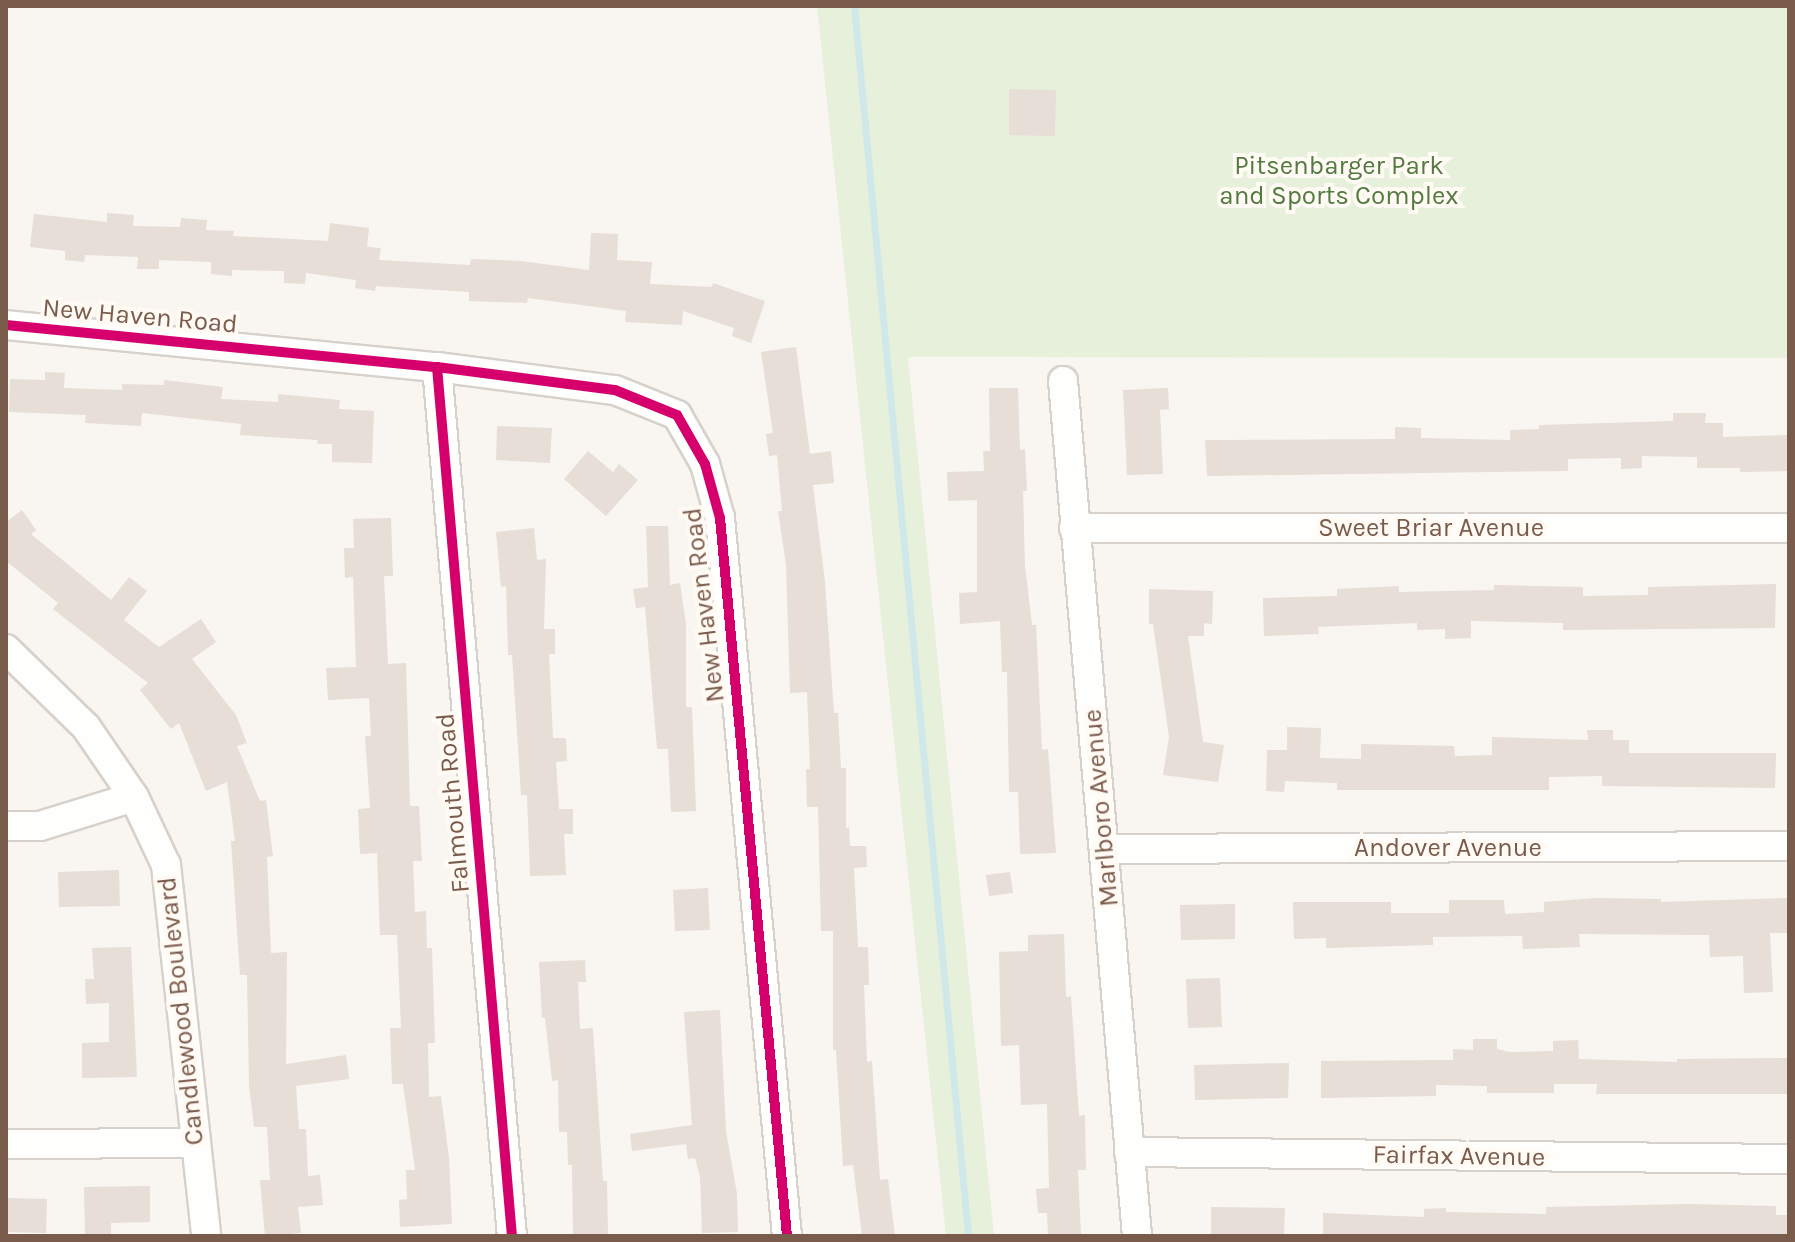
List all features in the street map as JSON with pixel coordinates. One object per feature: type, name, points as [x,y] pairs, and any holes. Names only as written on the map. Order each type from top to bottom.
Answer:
[{"type":"street","name":"New Haven Road","points":[[6,325],[437,367],[615,390],[677,415],[705,464],[720,518],[787,1236]]},
{"type":"street","name":"Falmouth Road","points":[[437,367],[512,1236]]},
{"type":"street","name":"Marlboro Avenue","points":[[1063,381],[1074,528],[1106,849],[1137,1236]]},
{"type":"street","name":"Sweet Briar Avenue","points":[[1074,528],[1789,528]]},
{"type":"street","name":"Candlewood Boulevard","points":[[6,649],[86,727],[134,797],[166,865],[206,1236]]},
{"type":"street","points":[[6,826],[40,826],[134,797]]},
{"type":"street","name":"Andover Avenue","points":[[1106,849],[1789,846]]},
{"type":"street","points":[[6,1144],[194,1143]]},
{"type":"street","name":"Fairfax Avenue","points":[[1129,1152],[1789,1159]]},
{"type":"green space","name":"Pitsenbarger Park and Sports Complex","points":[[817,6],[1789,6],[1789,358],[908,357],[994,1236],[946,1236]]},
{"type":"building","points":[[1009,89],[1056,90],[1055,136],[1009,135]]},
{"type":"building","points":[[107,213],[134,215],[133,226],[180,227],[181,218],[207,220],[206,230],[234,231],[233,236],[328,241],[330,223],[369,228],[367,247],[381,248],[379,260],[470,265],[471,259],[521,261],[589,270],[591,233],[618,234],[617,260],[652,262],[650,284],[712,287],[713,283],[765,301],[751,343],[732,336],[734,328],[683,311],[682,325],[625,322],[626,311],[528,298],[527,303],[469,301],[469,292],[376,286],[375,291],[355,288],[356,280],[306,273],[305,284],[284,283],[284,271],[232,270],[232,276],[211,274],[211,262],[159,260],[159,269],[137,269],[138,257],[85,255],[84,262],[65,260],[65,251],[30,247],[34,214],[107,222]]},
{"type":"building","points":[[796,347],[810,454],[831,451],[834,483],[813,485],[825,582],[834,713],[838,713],[841,768],[846,768],[846,828],[849,827],[850,846],[866,846],[867,867],[854,868],[858,947],[868,947],[869,985],[864,985],[867,1062],[872,1061],[880,1180],[888,1179],[895,1236],[862,1236],[853,1165],[843,1166],[836,1050],[833,1050],[833,931],[821,931],[818,807],[807,807],[806,769],[810,769],[807,692],[790,693],[786,565],[778,511],[782,511],[777,455],[769,456],[766,434],[773,433],[761,352]]},
{"type":"building","points":[[45,372],[65,373],[64,388],[122,390],[122,384],[164,385],[164,380],[223,387],[221,399],[278,402],[278,394],[340,400],[339,409],[374,411],[372,463],[332,462],[332,444],[317,444],[318,440],[240,435],[241,424],[142,413],[141,426],[85,423],[86,415],[9,412],[10,379],[45,380]]},
{"type":"building","points":[[989,388],[1018,388],[1020,450],[1025,449],[1027,491],[1023,491],[1025,565],[1032,625],[1036,625],[1042,750],[1048,749],[1056,853],[1020,854],[1018,792],[1009,792],[1007,672],[1002,672],[1000,621],[960,624],[959,593],[977,592],[977,500],[948,501],[947,472],[984,471],[983,451],[990,451]]},
{"type":"building","points":[[1168,388],[1169,409],[1160,410],[1163,474],[1127,475],[1123,390]]},
{"type":"building","points":[[1673,413],[1706,413],[1705,423],[1723,423],[1723,437],[1789,435],[1789,471],[1740,472],[1740,468],[1697,468],[1697,457],[1642,456],[1642,468],[1621,469],[1621,458],[1568,459],[1568,471],[1207,476],[1205,440],[1395,439],[1395,427],[1421,428],[1421,438],[1510,440],[1510,430],[1539,429],[1539,425],[1673,421]]},
{"type":"building","points":[[497,426],[552,428],[550,463],[496,460]]},
{"type":"building","points":[[588,451],[613,472],[619,464],[638,480],[606,516],[564,479]]},
{"type":"building","points":[[22,510],[36,530],[31,534],[111,600],[129,577],[147,591],[124,620],[159,647],[201,619],[216,642],[192,659],[236,715],[247,743],[237,746],[260,801],[266,800],[273,856],[267,857],[271,953],[287,952],[286,1064],[346,1055],[349,1079],[296,1086],[299,1129],[306,1129],[308,1176],[320,1175],[323,1205],[298,1207],[301,1233],[265,1236],[260,1180],[270,1180],[267,1127],[254,1127],[249,1085],[247,975],[240,975],[231,841],[235,841],[227,782],[206,791],[179,723],[171,729],[140,690],[148,683],[53,609],[58,603],[6,561],[6,522]]},
{"type":"building","points":[[391,518],[393,576],[384,576],[388,664],[406,663],[410,806],[419,806],[422,861],[413,861],[415,912],[426,911],[427,948],[432,948],[435,1043],[428,1043],[429,1097],[441,1096],[449,1158],[452,1224],[400,1227],[399,1200],[407,1199],[406,1170],[415,1170],[403,1084],[392,1084],[390,1028],[401,1028],[397,935],[380,935],[377,853],[360,854],[358,809],[370,808],[365,736],[371,736],[369,698],[328,700],[326,668],[356,667],[353,577],[345,578],[344,548],[354,548],[353,519]]},
{"type":"building","points":[[646,526],[668,526],[670,585],[680,583],[686,624],[686,707],[692,707],[696,811],[671,812],[668,749],[657,749],[645,607],[636,608],[633,589],[648,587]]},
{"type":"building","points":[[534,528],[537,560],[546,559],[544,629],[555,629],[555,654],[549,654],[553,738],[566,738],[567,761],[556,762],[559,809],[573,809],[573,834],[564,834],[566,875],[530,876],[527,795],[521,795],[512,655],[508,655],[506,586],[501,587],[496,532]]},
{"type":"building","points":[[1776,584],[1775,628],[1563,630],[1563,623],[1471,621],[1471,638],[1445,639],[1445,629],[1417,630],[1417,623],[1318,627],[1319,634],[1264,636],[1263,598],[1337,596],[1337,589],[1399,586],[1399,592],[1494,590],[1494,585],[1583,587],[1583,596],[1648,595],[1648,587]]},
{"type":"building","points":[[1149,589],[1213,591],[1212,624],[1204,623],[1204,636],[1188,636],[1203,742],[1224,745],[1218,782],[1163,775],[1169,737],[1153,624],[1149,624]]},
{"type":"building","points":[[1287,727],[1321,728],[1320,758],[1361,759],[1361,744],[1454,746],[1455,756],[1492,755],[1492,737],[1588,740],[1587,730],[1613,730],[1613,740],[1629,740],[1629,753],[1776,753],[1775,788],[1602,786],[1602,776],[1549,777],[1549,790],[1337,790],[1337,783],[1285,781],[1284,792],[1266,791],[1267,750],[1287,750]]},
{"type":"building","points":[[119,870],[120,906],[59,907],[58,872]]},
{"type":"building","points":[[1010,872],[1013,893],[989,896],[986,875]]},
{"type":"building","points":[[708,888],[710,930],[675,931],[673,890]]},
{"type":"building","points":[[1596,898],[1661,899],[1661,902],[1789,898],[1789,933],[1770,933],[1773,992],[1744,993],[1743,956],[1710,957],[1709,935],[1579,934],[1580,947],[1523,949],[1522,936],[1433,937],[1433,945],[1326,948],[1326,938],[1294,939],[1293,902],[1391,902],[1391,913],[1449,913],[1449,900],[1504,900],[1505,914],[1544,912],[1544,902]]},
{"type":"building","points":[[1235,904],[1235,939],[1181,940],[1180,905]]},
{"type":"building","points":[[1064,934],[1066,997],[1071,996],[1079,1116],[1085,1115],[1086,1170],[1078,1170],[1081,1236],[1048,1236],[1047,1213],[1038,1213],[1036,1189],[1049,1188],[1047,1104],[1021,1105],[1019,1045],[1001,1046],[999,952],[1028,951],[1028,935]]},
{"type":"building","points":[[131,947],[137,1077],[82,1078],[82,1043],[109,1042],[109,1003],[86,1004],[85,979],[94,979],[92,948]]},
{"type":"building","points":[[585,960],[586,982],[578,982],[580,1029],[593,1028],[603,1181],[607,1181],[608,1235],[573,1236],[572,1165],[568,1165],[567,1132],[559,1132],[558,1080],[552,1081],[545,1018],[542,1018],[539,962]]},
{"type":"building","points":[[1220,978],[1222,1027],[1188,1028],[1186,979]]},
{"type":"building","points":[[720,1010],[726,1131],[737,1194],[738,1232],[702,1233],[700,1177],[695,1158],[688,1159],[686,1144],[632,1151],[630,1134],[692,1125],[684,1012]]},
{"type":"building","points":[[1473,1039],[1497,1039],[1497,1049],[1510,1052],[1553,1051],[1553,1041],[1578,1040],[1579,1059],[1677,1062],[1677,1059],[1789,1058],[1789,1094],[1596,1094],[1597,1084],[1554,1084],[1554,1093],[1487,1093],[1487,1086],[1436,1085],[1436,1096],[1321,1098],[1321,1061],[1453,1060],[1453,1049],[1473,1050]]},
{"type":"building","points":[[1289,1063],[1288,1098],[1195,1100],[1194,1065]]},
{"type":"building","points":[[150,1186],[150,1222],[111,1223],[111,1234],[85,1234],[84,1187]]},
{"type":"building","points":[[6,1198],[47,1199],[46,1233],[6,1232]]},
{"type":"building","points":[[1776,1206],[1776,1215],[1789,1215],[1789,1236],[1323,1236],[1323,1213],[1424,1217],[1424,1209],[1446,1208],[1446,1212],[1546,1214],[1546,1207]]},
{"type":"building","points":[[1211,1207],[1285,1208],[1284,1236],[1211,1236]]},
{"type":"waterway","points":[[854,6],[968,1236]]},
{"type":"cycle path","points":[[6,325],[437,367],[615,390],[677,415],[705,464],[720,518],[787,1236]]},
{"type":"cycle path","points":[[437,367],[512,1236]]}]
